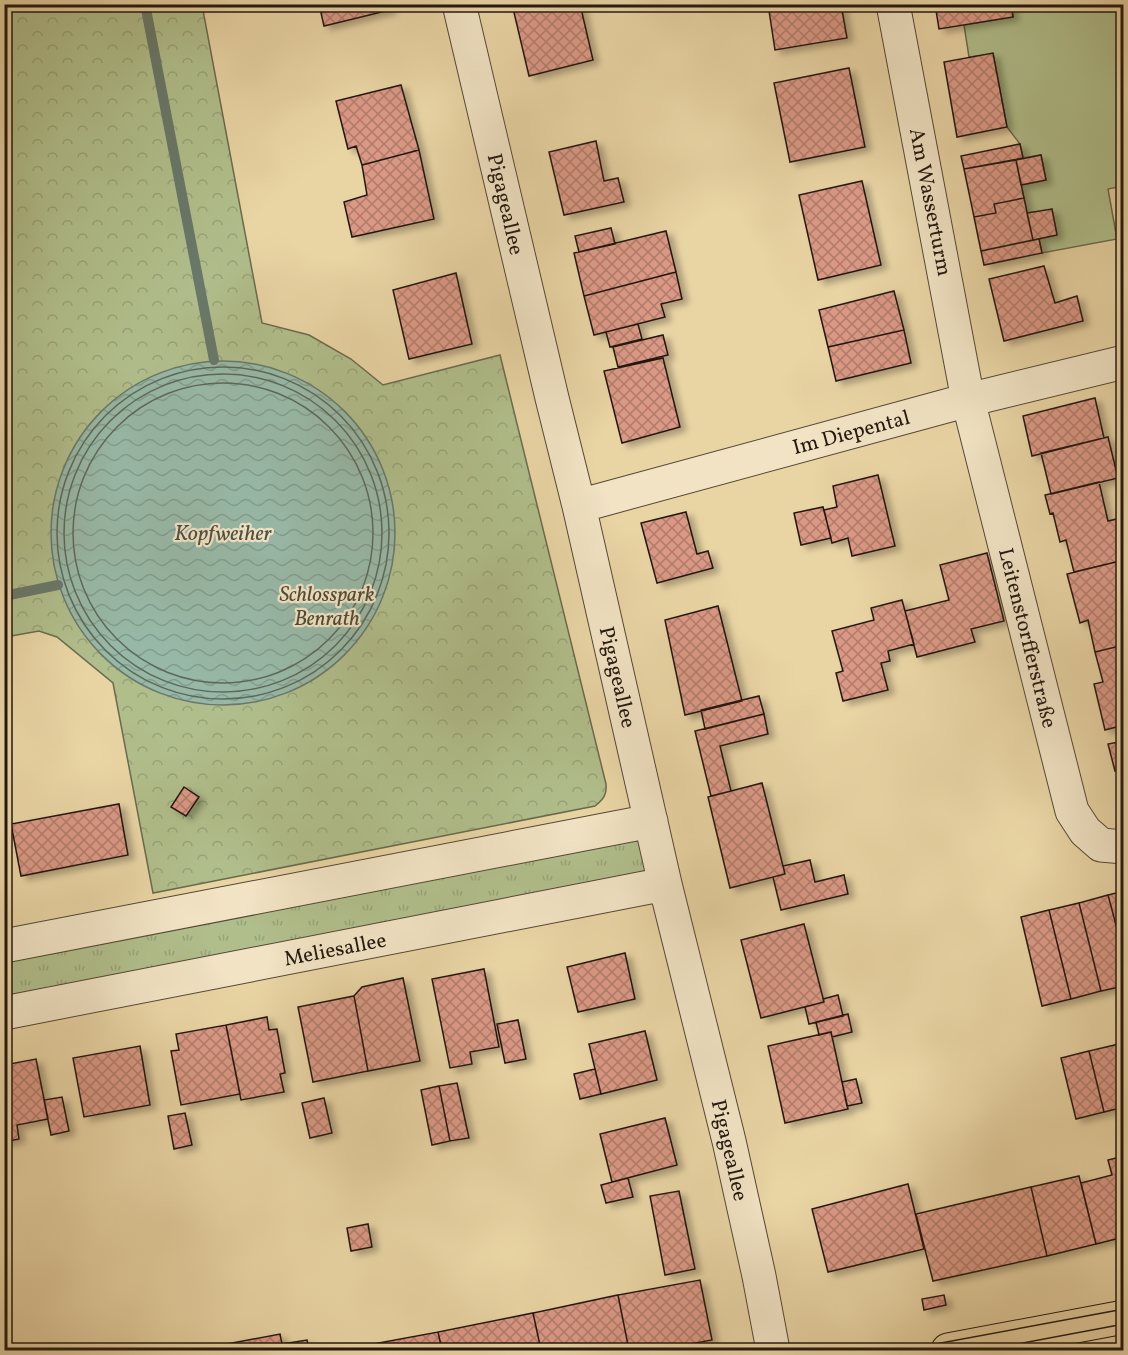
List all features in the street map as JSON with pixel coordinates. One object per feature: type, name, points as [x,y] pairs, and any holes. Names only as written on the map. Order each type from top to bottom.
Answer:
[{"type":"main road","points":[[948,1350],[1124,1317]]},
{"type":"street","name":"Pigageallee","points":[[459,4],[579,506],[665,884],[729,1141],[773,1350]]},
{"type":"street","name":"Am Wasserturm","points":[[893,4],[968,400]]},
{"type":"street","name":"Im Diepental","points":[[579,506],[968,400],[1124,362]]},
{"type":"street","name":"Leitenstorfferstraße","points":[[968,400],[1072,811],[1085,831],[1101,845],[1124,847]]},
{"type":"street","points":[[4,946],[651,821]]},
{"type":"street","name":"Meliesallee","points":[[4,1013],[665,884]]},
{"type":"green space","name":"Schlosspark Benrath","points":[[5,5],[202,5],[262,323],[309,335],[351,359],[383,385],[500,355],[606,784],[604,796],[595,806],[153,893],[113,683],[57,637],[39,631],[5,637]]},
{"type":"green space","points":[[1011,5],[1123,5],[1123,186],[1108,189],[1117,239],[1042,253],[1039,239],[1057,235],[1052,209],[1027,213],[1021,185],[1046,180],[1041,155],[1023,158],[1020,144],[1007,127],[993,54],[969,57],[964,25],[1013,17]]},
{"type":"green space","points":[[631,836],[640,842],[645,872],[5,1005],[5,956]]},
{"type":"water","name":"Kopfweiher","points":[[206,361],[240,361],[273,368],[304,381],[345,411],[366,437],[382,467],[392,499],[395,533],[392,567],[382,599],[366,629],[345,655],[304,685],[273,698],[240,705],[206,705],[173,698],[142,685],[114,666],[90,642],[71,614],[58,583],[51,550],[51,516],[58,483],[71,452],[90,424],[114,400],[142,381],[173,368]]},
{"type":"building","points":[[319,4],[389,4],[390,10],[324,26]]},
{"type":"building","points":[[512,4],[580,4],[593,60],[529,76]]},
{"type":"building","points":[[768,4],[841,4],[847,38],[775,50]]},
{"type":"building","points":[[935,4],[1011,4],[1013,17],[939,29]]},
{"type":"building","points":[[993,53],[1007,127],[957,137],[944,62]]},
{"type":"building","points":[[849,68],[865,147],[790,162],[774,83]]},
{"type":"building","points":[[401,85],[419,150],[362,165],[356,146],[348,149],[336,101]]},
{"type":"building","points":[[596,141],[604,181],[618,178],[624,202],[564,215],[549,152]]},
{"type":"building","points":[[1020,144],[1023,158],[964,169],[961,156]]},
{"type":"building","points":[[419,150],[434,219],[352,237],[344,202],[367,195],[362,165]]},
{"type":"building","points":[[1041,155],[1046,180],[1021,185],[1016,160]]},
{"type":"building","points":[[1016,160],[1024,198],[994,204],[996,213],[974,217],[964,169]]},
{"type":"building","points":[[862,181],[881,265],[818,280],[799,195]]},
{"type":"building","points":[[1024,198],[1033,240],[981,251],[974,217],[996,213],[994,204]]},
{"type":"building","points":[[1052,209],[1057,235],[1033,240],[1027,213]]},
{"type":"building","points":[[611,228],[615,244],[579,252],[575,236]]},
{"type":"building","points":[[666,231],[676,272],[584,296],[574,253]]},
{"type":"building","points":[[1039,239],[1042,253],[984,265],[981,251]]},
{"type":"building","points":[[1044,266],[1055,303],[1077,296],[1083,321],[1004,341],[989,279]]},
{"type":"building","points":[[676,272],[682,299],[661,304],[665,317],[594,335],[584,296]]},
{"type":"building","points":[[456,273],[472,344],[409,359],[393,290]]},
{"type":"building","points":[[894,291],[904,330],[828,347],[819,310]]},
{"type":"building","points":[[638,324],[642,339],[610,347],[606,332]]},
{"type":"building","points":[[904,330],[911,363],[836,381],[828,347]]},
{"type":"building","points":[[663,335],[668,355],[618,367],[613,347]]},
{"type":"building","points":[[663,358],[680,427],[622,443],[604,371]]},
{"type":"building","points":[[1095,398],[1104,438],[1032,456],[1023,416]]},
{"type":"building","points":[[1108,437],[1118,478],[1051,494],[1041,453]]},
{"type":"building","points":[[878,475],[895,546],[852,556],[848,538],[832,543],[824,510],[837,507],[833,486]]},
{"type":"building","points":[[1099,482],[1108,521],[1121,518],[1124,529],[1124,560],[1074,572],[1066,540],[1060,542],[1053,513],[1050,514],[1045,495]]},
{"type":"building","points":[[823,507],[831,538],[801,545],[794,513]]},
{"type":"building","points":[[686,512],[697,554],[708,551],[713,568],[657,583],[641,523]]},
{"type":"building","points":[[987,553],[1004,621],[971,629],[975,642],[917,657],[905,611],[949,600],[940,565]]},
{"type":"building","points":[[1124,560],[1124,645],[1095,652],[1088,620],[1080,623],[1067,574]]},
{"type":"building","points":[[902,600],[914,644],[888,651],[890,661],[881,663],[888,690],[843,701],[836,673],[843,671],[832,631],[874,620],[871,608]]},
{"type":"building","points":[[718,606],[742,701],[685,715],[665,620]]},
{"type":"building","points":[[1124,645],[1124,725],[1105,730],[1094,684],[1103,682],[1095,652]]},
{"type":"building","points":[[759,696],[764,714],[705,729],[701,710]]},
{"type":"building","points":[[764,714],[768,734],[720,746],[731,791],[711,796],[695,731]]},
{"type":"building","points":[[1124,741],[1124,776],[1122,769],[1115,771],[1108,744]]},
{"type":"building","points":[[762,783],[785,874],[730,888],[708,797]]},
{"type":"building","points":[[184,787],[199,797],[186,816],[171,807]]},
{"type":"building","points":[[119,804],[128,855],[21,876],[11,824]]},
{"type":"building","points":[[810,860],[815,882],[844,875],[848,894],[781,910],[773,877],[785,874],[783,866]]},
{"type":"building","points":[[1124,891],[1124,955],[1108,895]]},
{"type":"building","points":[[1108,895],[1124,955],[1124,986],[1101,991],[1079,903]]},
{"type":"building","points":[[1079,903],[1101,991],[1071,999],[1049,910]]},
{"type":"building","points":[[1049,910],[1071,999],[1042,1006],[1021,917]]},
{"type":"building","points":[[804,924],[824,1002],[761,1018],[741,940]]},
{"type":"building","points":[[625,953],[635,999],[578,1012],[567,967]]},
{"type":"building","points":[[484,969],[499,1047],[470,1052],[472,1064],[450,1068],[432,979]]},
{"type":"building","points":[[403,978],[420,1061],[368,1071],[354,996],[362,987]]},
{"type":"building","points":[[838,995],[843,1016],[809,1024],[805,1007]]},
{"type":"building","points":[[354,996],[368,1071],[313,1082],[298,1007]]},
{"type":"building","points":[[848,1014],[852,1032],[832,1037],[831,1032],[819,1035],[816,1022]]},
{"type":"building","points":[[267,1017],[269,1030],[277,1029],[285,1073],[280,1074],[284,1092],[241,1100],[226,1025]]},
{"type":"building","points":[[518,1020],[526,1059],[505,1063],[497,1024]]},
{"type":"building","points":[[226,1025],[240,1094],[181,1105],[171,1051],[179,1050],[176,1034]]},
{"type":"building","points":[[645,1031],[657,1080],[601,1094],[589,1044]]},
{"type":"building","points":[[831,1032],[848,1109],[785,1123],[768,1046]]},
{"type":"building","points":[[1124,1043],[1124,1061],[1119,1044]]},
{"type":"building","points":[[1119,1044],[1124,1061],[1124,1107],[1104,1112],[1089,1051]]},
{"type":"building","points":[[140,1046],[150,1105],[84,1117],[73,1058]]},
{"type":"building","points":[[1089,1051],[1104,1112],[1076,1119],[1061,1058]]},
{"type":"building","points":[[36,1059],[48,1119],[17,1125],[19,1139],[4,1142],[4,1065]]},
{"type":"building","points":[[595,1069],[601,1094],[580,1099],[574,1074]]},
{"type":"building","points":[[856,1079],[862,1103],[847,1106],[842,1082]]},
{"type":"building","points":[[457,1083],[469,1138],[450,1141],[439,1086]]},
{"type":"building","points":[[439,1086],[450,1141],[432,1145],[421,1090]]},
{"type":"building","points":[[62,1097],[69,1131],[51,1135],[44,1100]]},
{"type":"building","points":[[324,1098],[332,1133],[310,1138],[302,1103]]},
{"type":"building","points":[[185,1113],[192,1145],[174,1149],[168,1116]]},
{"type":"building","points":[[665,1118],[677,1165],[612,1182],[600,1134]]},
{"type":"building","points":[[1124,1156],[1124,1237],[1096,1244],[1081,1183],[1112,1175],[1108,1160]]},
{"type":"building","points":[[1079,1176],[1096,1244],[1047,1256],[1031,1187]]},
{"type":"building","points":[[628,1178],[633,1197],[606,1203],[601,1185]]},
{"type":"building","points":[[908,1184],[924,1249],[828,1272],[812,1209]]},
{"type":"building","points":[[1031,1187],[1047,1256],[933,1281],[916,1214]]},
{"type":"building","points":[[679,1191],[695,1269],[665,1275],[650,1196]]},
{"type":"building","points":[[368,1224],[372,1247],[351,1251],[347,1228]]},
{"type":"building","points":[[700,1280],[712,1340],[658,1350],[629,1350],[618,1295]]},
{"type":"building","points":[[618,1295],[629,1350],[541,1350],[533,1313]]},
{"type":"building","points":[[944,1295],[946,1305],[924,1310],[922,1299]]},
{"type":"building","points":[[533,1313],[541,1350],[442,1350],[438,1332]]},
{"type":"building","points":[[438,1332],[442,1350],[375,1350],[373,1344]]},
{"type":"building","points":[[280,1334],[282,1344],[307,1340],[309,1350],[195,1350]]},
{"type":"waterway","points":[[145,4],[214,360]]},
{"type":"waterway","points":[[4,596],[58,585]]},
{"type":"tram line","points":[[903,1350],[1124,1309]]},
{"type":"tram line","points":[[985,1350],[1124,1324]]}]
